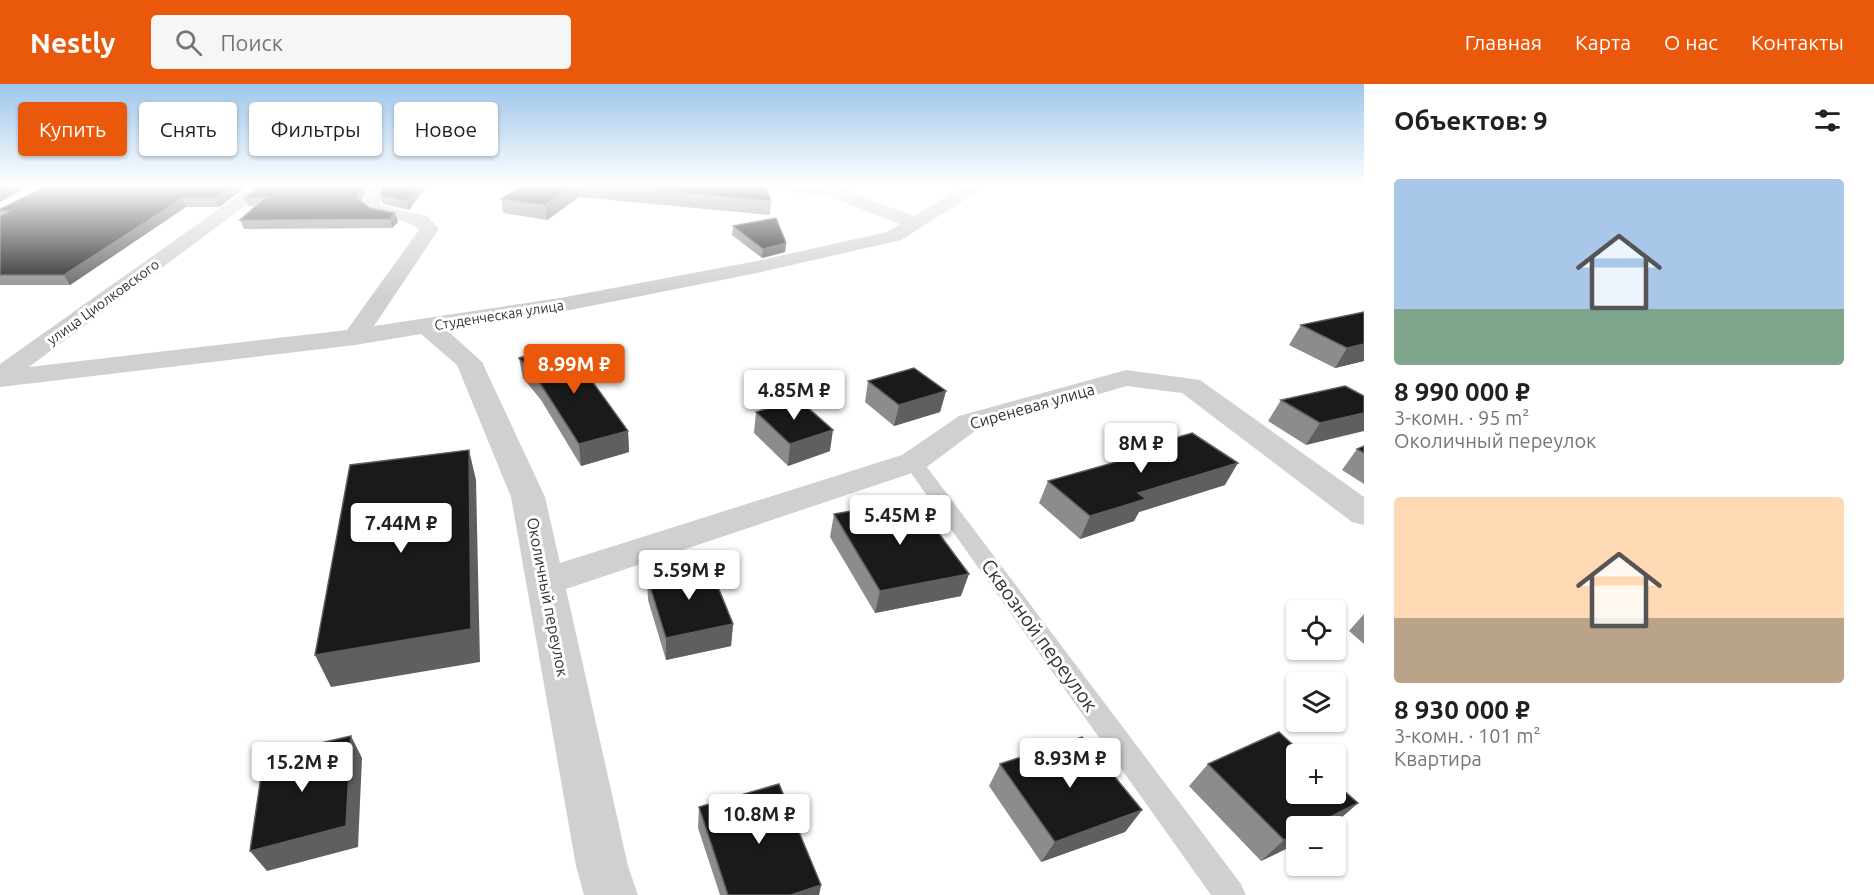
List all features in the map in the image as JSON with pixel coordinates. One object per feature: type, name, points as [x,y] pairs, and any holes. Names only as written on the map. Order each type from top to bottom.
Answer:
[{"type":"street","name":"улица Циолковского","points":[[0,378],[213,223]]},
{"type":"street","points":[[355,337],[429,229],[423,223]]},
{"type":"street","name":"Студенческая улица","points":[[0,378],[355,337],[560,305],[769,264],[894,236],[915,223]]},
{"type":"street","name":"Околичный переулок","points":[[427,326],[469,362],[528,496],[602,866],[611,895]]},
{"type":"street","name":"Сиреневая улица","points":[[545,582],[913,462],[969,422],[1126,378],[1190,386],[1364,514]]},
{"type":"lane","name":"Сквозной переулок","points":[[913,462],[1230,895]]},
{"type":"building","points":[[0,223],[145,223],[64,275],[0,275]]},
{"type":"building","points":[[750,223],[778,223],[786,243],[763,249],[733,226]]},
{"type":"building","points":[[1364,312],[1364,344],[1347,348],[1301,325]]},
{"type":"building","points":[[566,345],[628,431],[579,444],[538,380],[519,358]]},
{"type":"building","points":[[914,368],[946,391],[899,405],[868,381]]},
{"type":"building","points":[[1345,386],[1364,396],[1364,413],[1320,423],[1281,400]]},
{"type":"building","points":[[798,399],[833,430],[790,444],[756,412]]},
{"type":"building","points":[[1192,433],[1238,463],[1138,493],[1146,499],[1090,516],[1048,481],[1152,452],[1144,447]]},
{"type":"building","points":[[1364,446],[1364,453],[1357,449]]},
{"type":"building","points":[[469,450],[471,629],[315,655],[350,465]]},
{"type":"building","points":[[914,500],[969,574],[880,591],[834,514]]},
{"type":"building","points":[[709,565],[733,624],[666,638],[647,577]]},
{"type":"building","points":[[1279,732],[1292,744],[1286,744],[1286,804],[1346,804],[1346,793],[1358,803],[1332,816],[1286,816],[1286,839],[1284,840],[1208,764]]},
{"type":"building","points":[[351,736],[346,826],[250,851],[264,756]]},
{"type":"building","points":[[1082,737],[1142,810],[1055,842],[1000,764]]},
{"type":"building","points":[[779,784],[821,885],[791,895],[728,895],[699,807]]}]
